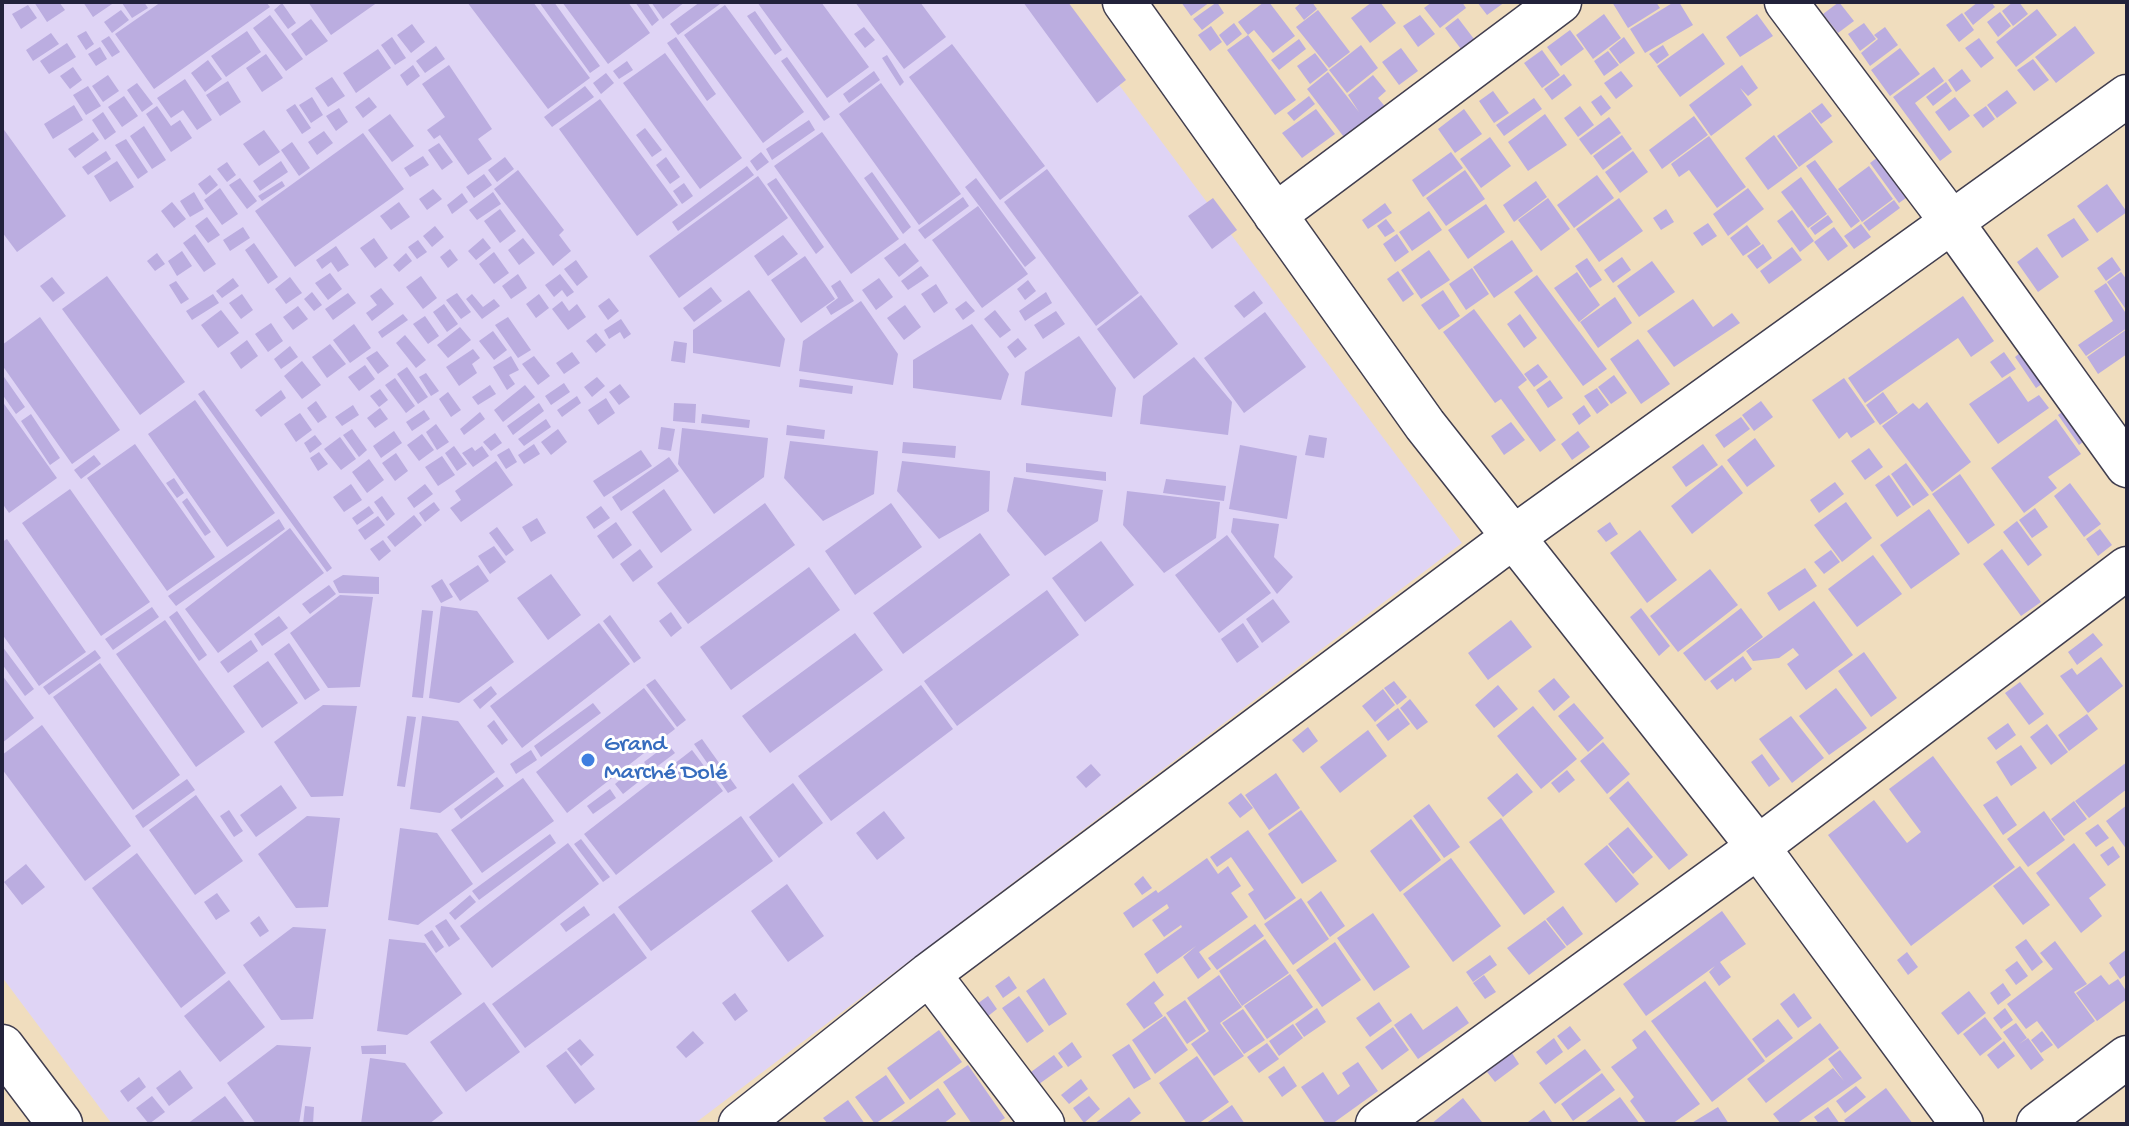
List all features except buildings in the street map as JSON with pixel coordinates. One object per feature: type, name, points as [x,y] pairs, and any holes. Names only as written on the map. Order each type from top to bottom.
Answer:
[{"type":"street","points":[[1124,2],[1425,425],[1758,847],[1962,1124]]},
{"type":"street","points":[[1275,215],[1560,2]]},
{"type":"street","points":[[1786,2],[1951,221],[2127,466]]},
{"type":"street","points":[[740,1124],[929,974],[1512,538],[2127,96]]},
{"type":"street","points":[[1377,1124],[1758,847],[2127,568]]},
{"type":"street","points":[[929,974],[1043,1124]]},
{"type":"street","points":[[4,1053],[60,1124]]},
{"type":"street","points":[[2038,1124],[2127,1057]]},
{"type":"shaded area","name":"Grand Marché Dolé","points":[[2,2],[1057,2],[1462,543],[694,1124],[112,1124],[2,977]]},
{"type":"place","name":"Grand Marché Dolé","points":[[588,760]]}]
